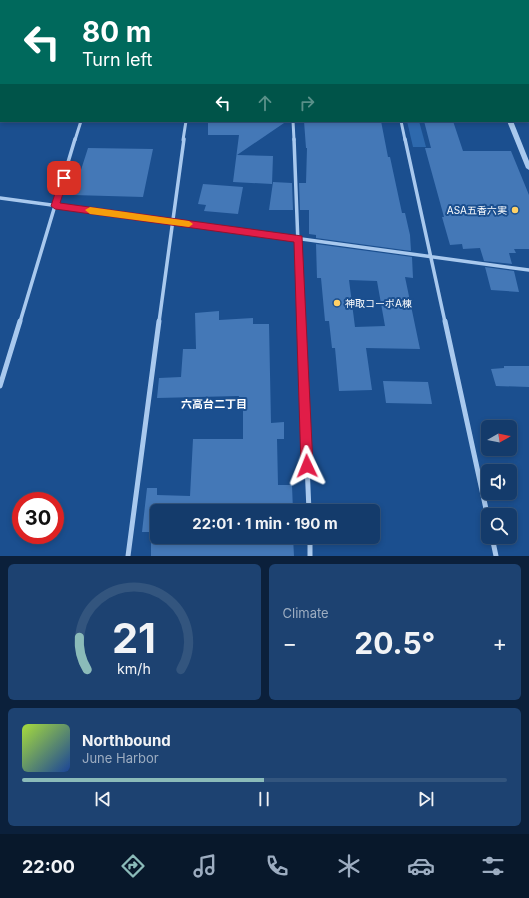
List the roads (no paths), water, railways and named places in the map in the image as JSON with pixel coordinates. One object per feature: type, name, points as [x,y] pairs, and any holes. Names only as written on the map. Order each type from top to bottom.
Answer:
[{"type":"street","points":[[0,386],[81,122]]},
{"type":"street","points":[[128,556],[186,122]]},
{"type":"street","points":[[293,122],[309,504]]},
{"type":"street","points":[[401,122],[486,508]]},
{"type":"street","points":[[510,122],[529,168]]},
{"type":"street","points":[[0,198],[529,270]]},
{"type":"street","points":[[310,544],[310,556]]},
{"type":"street","points":[[493,544],[496,556]]},
{"type":"place","name":"ASA五香六実","points":[[515,210]]},
{"type":"place","name":"神取コーポA棟","points":[[337,303]]},
{"type":"district","name":"六高台二丁目","points":[[214,404]]}]
